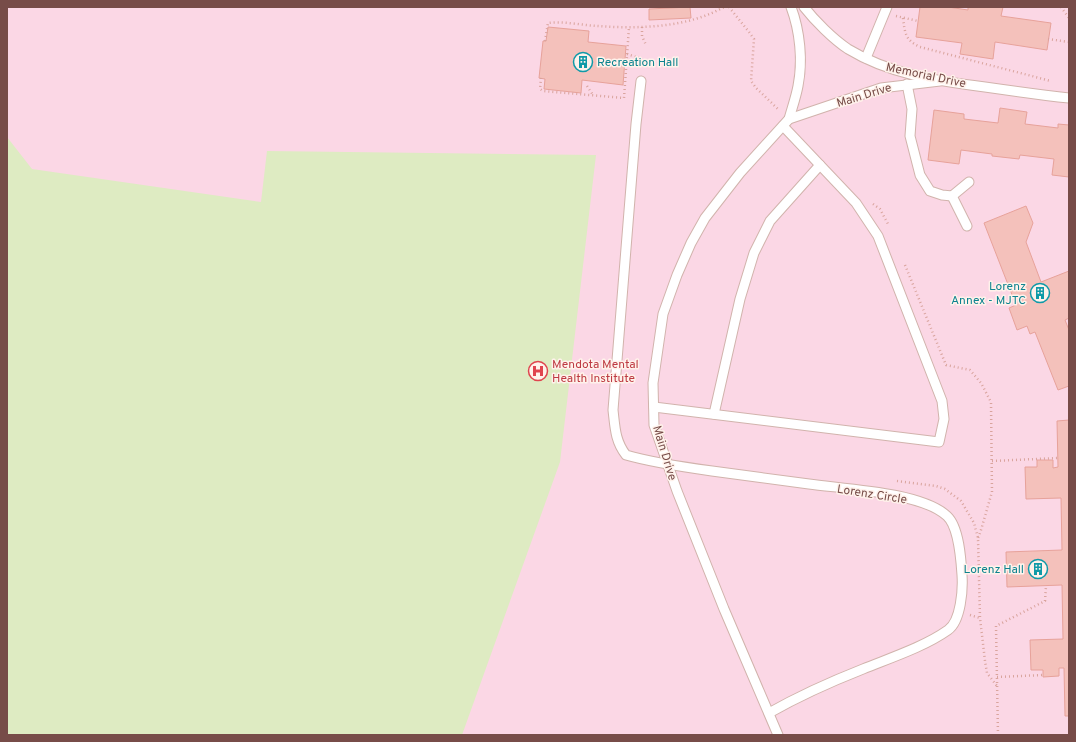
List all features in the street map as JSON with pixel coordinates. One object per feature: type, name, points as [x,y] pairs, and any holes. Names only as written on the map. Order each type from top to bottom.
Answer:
[{"type":"lane","name":"Main Drive","points":[[778,735],[724,609],[677,491],[654,425],[653,383],[663,314],[677,275],[691,243],[705,218],[736,179],[786,123],[798,87],[800,67],[799,41],[794,14],[791,7]]},
{"type":"lane","name":"Memorial Drive","points":[[804,7],[832,36],[847,48],[880,65],[940,81],[1069,98]]},
{"type":"lane","points":[[866,58],[887,7]]},
{"type":"lane","name":"Lorenz Circle","points":[[641,81],[636,124],[613,410],[615,431],[620,446],[626,455],[668,464],[900,496],[937,508],[948,517],[955,532],[960,550],[962,580],[961,602],[955,623],[949,629],[913,649],[799,696],[768,713]]},
{"type":"lane","name":"Main Drive","points":[[786,123],[881,88],[940,81]]},
{"type":"lane","points":[[907,84],[912,108],[910,136],[920,176],[930,190],[942,195],[952,196],[969,182]]},
{"type":"lane","points":[[654,407],[939,442],[944,420],[942,401],[878,236],[856,203],[820,165],[786,123]]},
{"type":"lane","points":[[714,414],[740,299],[754,253],[770,221],[820,165]]},
{"type":"lane","points":[[952,196],[967,226]]},
{"type":"path","points":[[545,41],[548,23],[642,27],[687,22],[702,18],[724,7]]},
{"type":"path","points":[[1061,7],[1069,18]]},
{"type":"path","points":[[902,18],[904,31],[907,38],[911,43],[920,47],[1053,82]]},
{"type":"path","points":[[541,78],[540,89],[543,91],[624,98],[628,27]]},
{"type":"path","points":[[642,27],[642,36],[646,45]]},
{"type":"path","points":[[1048,39],[1069,42]]},
{"type":"path","points":[[627,54],[639,58]]},
{"type":"path","points":[[587,86],[593,95]]},
{"type":"path","points":[[992,461],[1058,458]]},
{"type":"path","points":[[893,480],[936,486],[945,489],[961,501],[974,523],[978,538],[982,639],[988,673],[997,686]]},
{"type":"path","points":[[998,735],[996,626],[1046,601],[1046,586]]},
{"type":"path","points":[[997,677],[1043,675]]},
{"type":"shaded area","name":"Mendota Mental Health Institute","points":[[7,7],[1069,7],[1069,735],[7,735]]},
{"type":"green space","points":[[7,137],[32,169],[261,202],[267,151],[596,155],[560,462],[462,735],[7,735]]},
{"type":"building","points":[[690,7],[691,18],[649,20],[649,9]]},
{"type":"building","points":[[920,7],[948,7],[968,10],[968,7],[1003,7],[1001,16],[1051,23],[1047,50],[995,42],[993,59],[960,54],[962,43],[916,37]]},
{"type":"building","name":"Recreation Hall","points":[[548,27],[589,31],[588,42],[626,46],[623,85],[582,80],[581,93],[544,89],[545,79],[539,78],[543,41],[546,41]]},
{"type":"building","points":[[1000,108],[1027,112],[1025,124],[1058,128],[1058,124],[1069,125],[1069,177],[1052,175],[1054,159],[1020,155],[1019,159],[961,150],[959,164],[928,160],[934,110],[964,114],[964,119],[998,123]]},
{"type":"building","name":"Lorenz Annex - MJTC","points":[[1026,206],[1033,223],[1026,242],[1041,282],[1069,271],[1069,318],[1065,320],[1069,330],[1069,386],[1058,390],[1035,332],[1030,334],[1027,326],[1017,330],[1009,308],[1016,305],[984,223]]},
{"type":"building","name":"Lorenz Hall","points":[[1069,420],[1069,716],[1065,716],[1064,668],[1059,668],[1059,676],[1043,677],[1043,670],[1031,670],[1030,640],[1063,639],[1062,585],[1007,587],[1006,552],[1062,550],[1061,498],[1026,499],[1025,467],[1037,467],[1037,460],[1053,460],[1053,468],[1058,467],[1057,421]]},
{"type":"place","name":"Recreation Hall","points":[[583,62]]},
{"type":"place","name":"Lorenz Annex - MJTC","points":[[1040,293]]},
{"type":"place","name":"Mendota Mental Health Institute","points":[[538,371]]},
{"type":"place","name":"Lorenz Hall","points":[[1038,569]]}]
